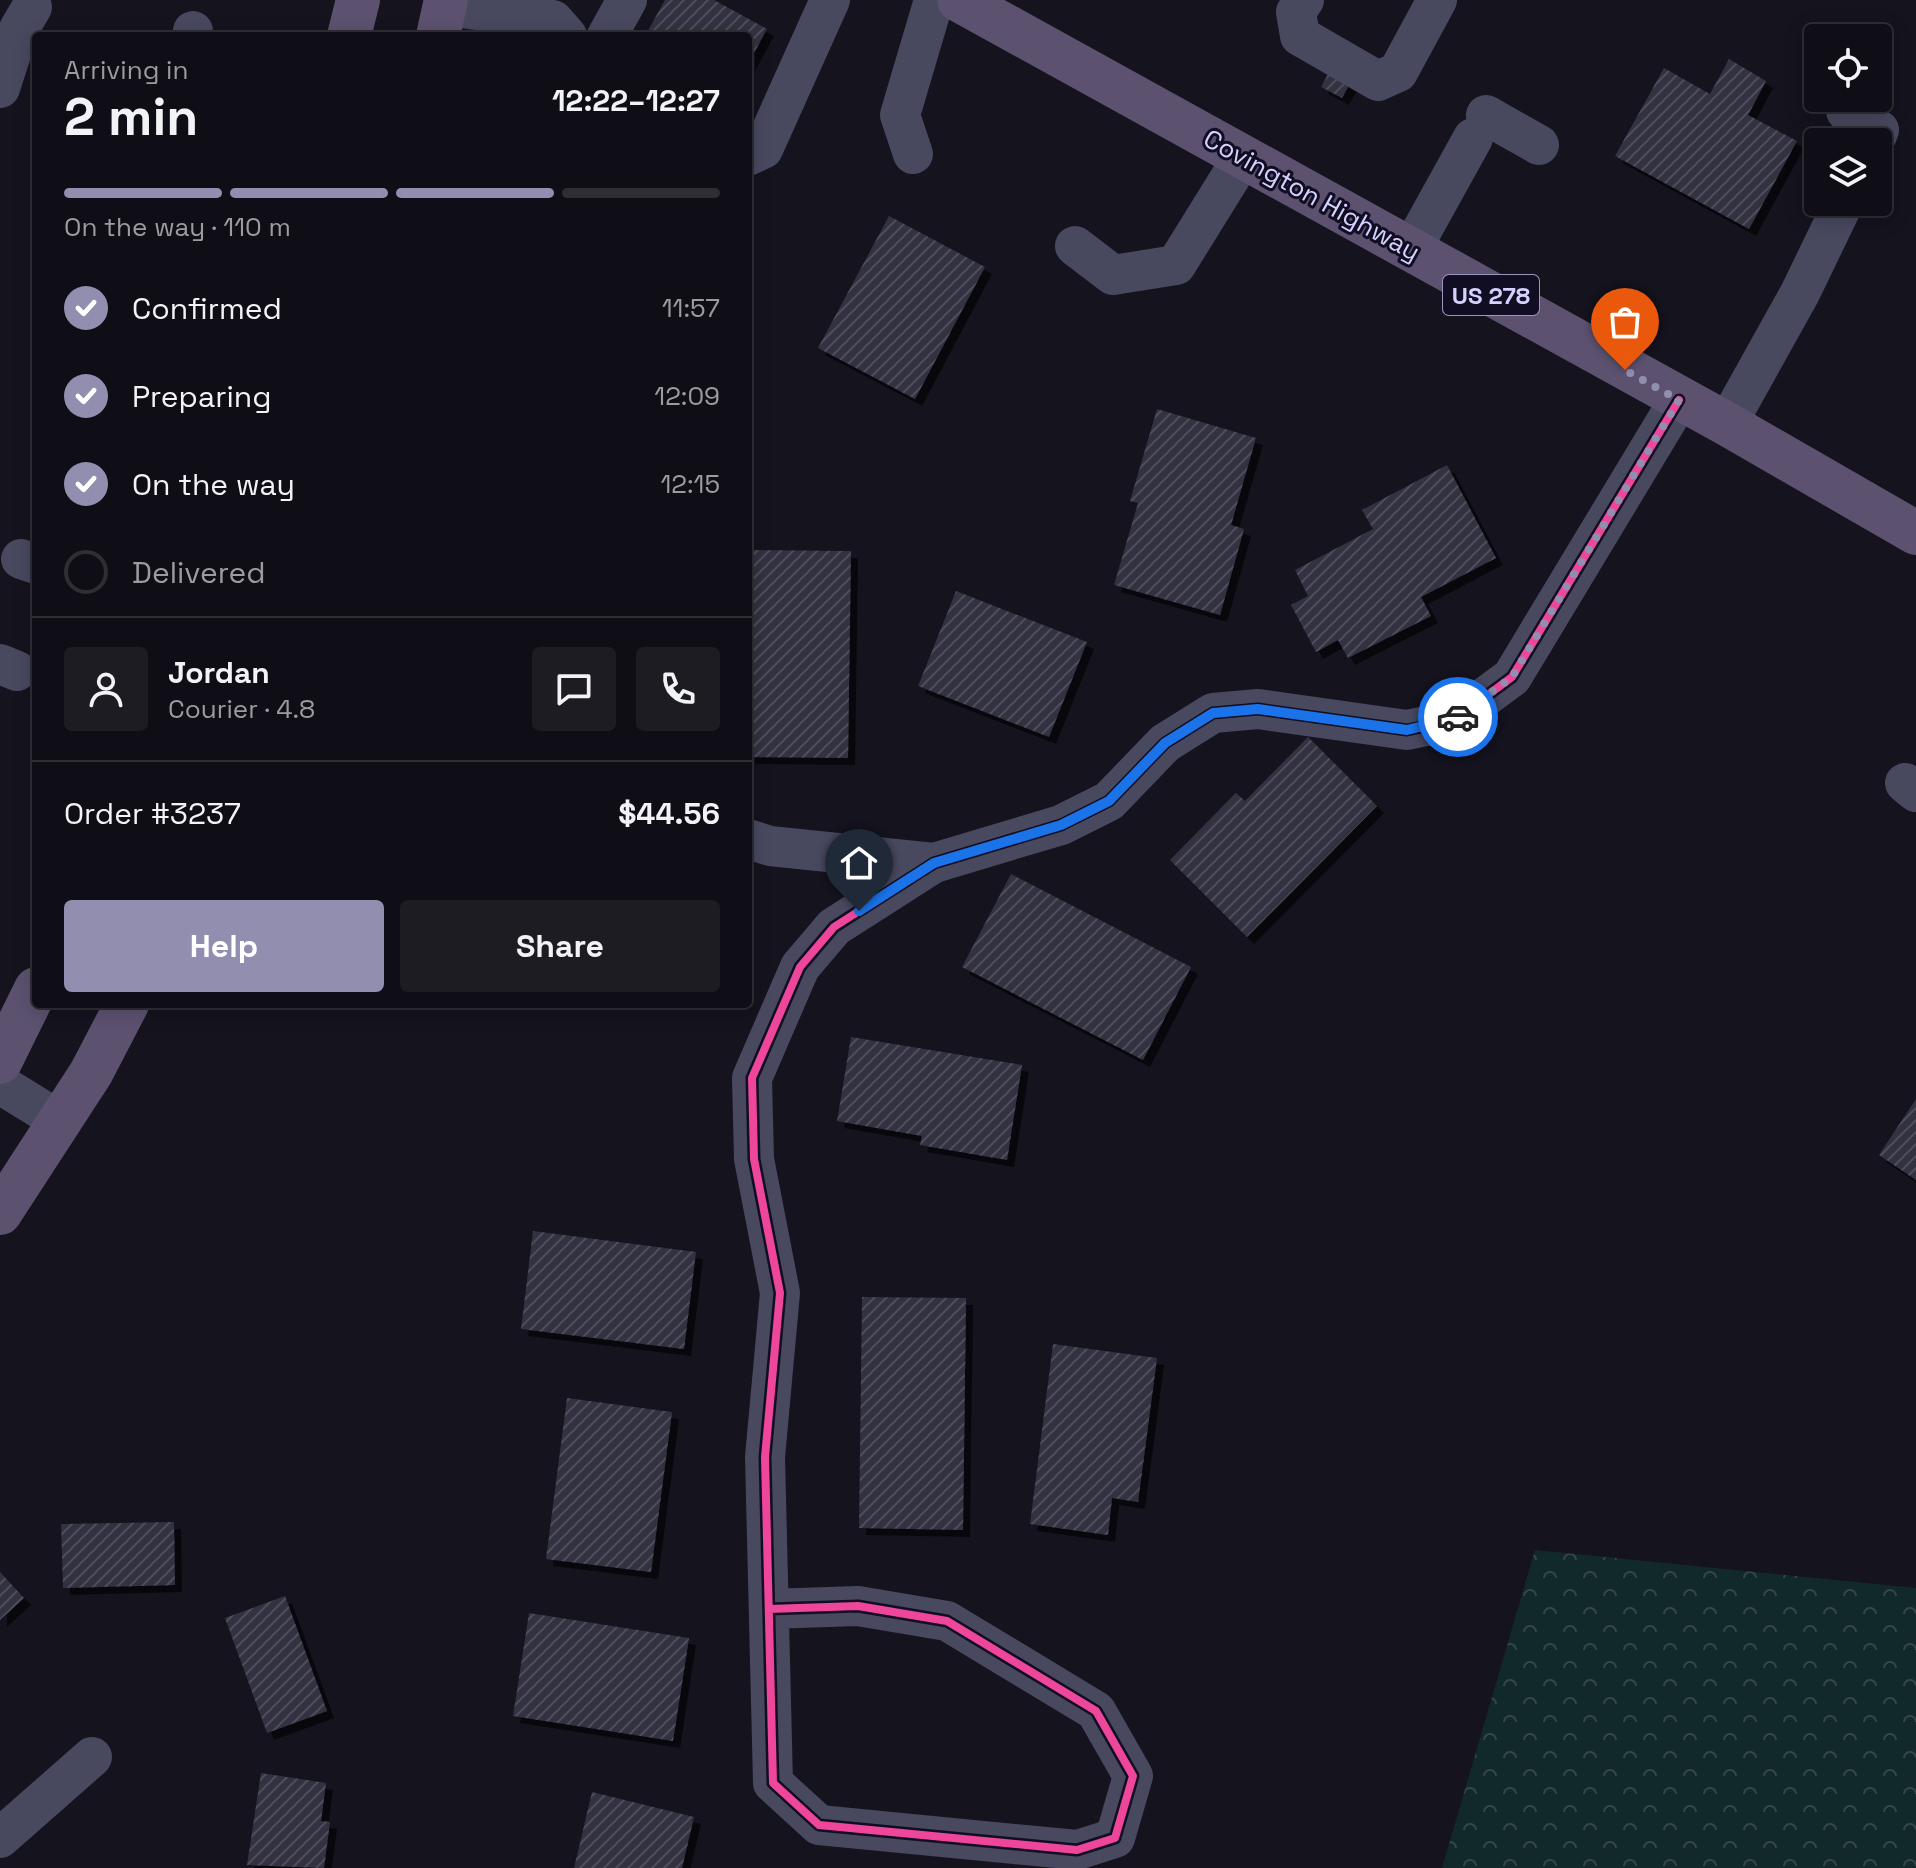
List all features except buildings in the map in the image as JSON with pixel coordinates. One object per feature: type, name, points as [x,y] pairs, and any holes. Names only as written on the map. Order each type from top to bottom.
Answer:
[{"type":"main road","points":[[350,32],[358,0]]},
{"type":"main road","name":"Covington Highway","points":[[959,0],[1727,424],[1916,533]]},
{"type":"main road","points":[[0,1062],[32,997]]},
{"type":"main road","points":[[0,1213],[91,1073],[125,1008]]},
{"type":"street","points":[[609,32],[627,0]]},
{"type":"street","points":[[752,154],[763,149],[830,0]]},
{"type":"street","points":[[913,154],[900,115],[934,0]]},
{"type":"street","points":[[1304,0],[1296,12],[1300,36],[1378,81],[1398,72],[1437,0]]},
{"type":"street","points":[[443,14],[553,20],[564,32]]},
{"type":"street","points":[[0,88],[23,24]]},
{"type":"street","points":[[1848,112],[1876,128]]},
{"type":"street","points":[[1411,250],[1479,127],[1539,145]]},
{"type":"street","points":[[1075,246],[1113,275],[1176,265],[1243,157]]},
{"type":"street","points":[[1727,424],[1784,285],[1834,216]]},
{"type":"street","points":[[769,1609],[858,1606],[947,1621],[1096,1711],[1133,1776],[1115,1838],[1077,1850],[819,1825],[773,1783],[765,1457],[780,1293],[754,1159],[752,1078],[800,967],[834,927],[934,863],[1061,825],[1109,801],[1165,743],[1213,713],[1258,709],[1407,730],[1454,720],[1512,677],[1679,400]]},
{"type":"street","points":[[752,840],[770,846],[934,863]]},
{"type":"street","points":[[0,1084],[60,1121]]},
{"type":"street","points":[[0,1838],[92,1757]]},
{"type":"green space","points":[[1535,1550],[1916,1588],[1916,1868],[1442,1868]]},
{"type":"cycle path","points":[[769,1609],[858,1606],[947,1621],[1096,1711],[1133,1776],[1115,1838],[1077,1850],[819,1825],[773,1783],[765,1457],[780,1293],[754,1159],[752,1078],[800,967],[834,927],[934,863],[1061,825],[1109,801],[1165,743],[1213,713],[1258,709],[1407,730],[1454,720],[1512,677],[1679,400]]},
{"type":"way so far","points":[[1458,717],[1512,677],[1679,400],[1625,370]]},
{"type":"route","points":[[859,911],[934,863],[1061,825],[1109,801],[1165,743],[1213,713],[1258,709],[1407,730],[1458,717]]}]
